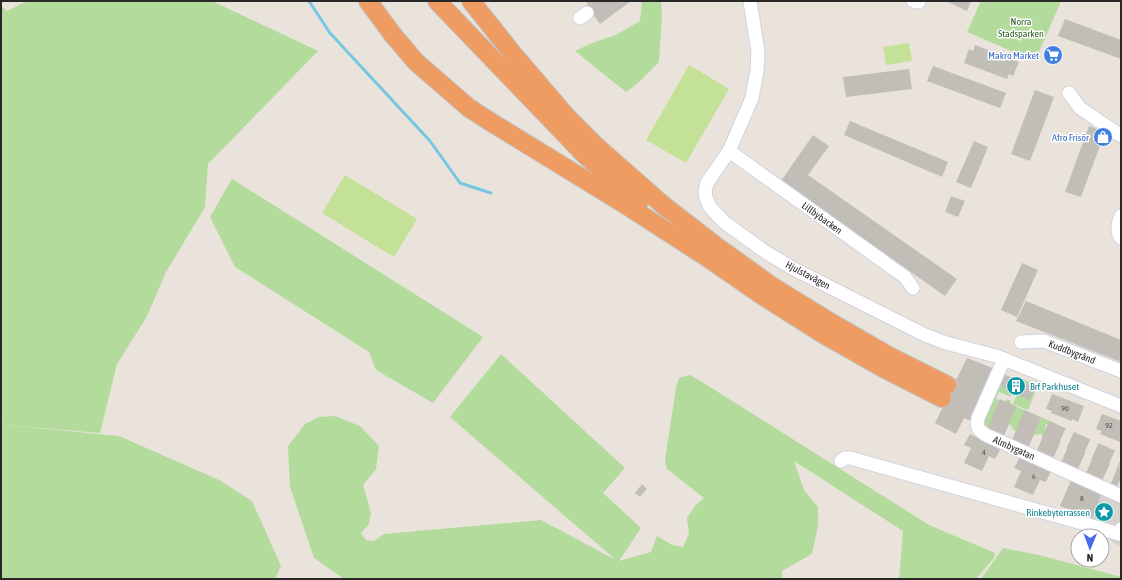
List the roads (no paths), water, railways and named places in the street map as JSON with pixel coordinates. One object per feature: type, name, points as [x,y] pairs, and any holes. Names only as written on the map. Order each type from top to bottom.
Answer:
[{"type":"highway","points":[[368,1],[393,35],[416,62],[469,108],[620,201],[823,334],[883,368],[944,392],[889,356],[773,287],[663,205],[596,146],[568,118],[513,54],[472,1]]},
{"type":"highway","points":[[437,1],[586,156],[633,197],[708,258]]},
{"type":"highway","points":[[460,1],[513,54]]},
{"type":"street","name":"Hjulstavägen","points":[[750,1],[758,52],[757,71],[752,98],[729,151],[707,183],[705,191],[710,208],[739,234],[792,268],[926,335],[946,343],[996,356],[1121,406]]},
{"type":"street","points":[[1069,93],[1080,108],[1121,136]]},
{"type":"street","name":"Lillbybacken","points":[[729,151],[905,277],[913,288]]},
{"type":"street","points":[[1121,216],[1118,224],[1121,238]]},
{"type":"street","name":"Kuddbygränd","points":[[1021,342],[1044,341],[1121,371]]},
{"type":"street","name":"Almbygatan","points":[[1004,359],[978,418],[977,425],[979,431],[1121,496]]},
{"type":"street","points":[[841,462],[845,458],[850,458],[1074,520],[1119,534],[1121,529]]},
{"type":"waterway","points":[[309,1],[330,33],[430,141],[460,183],[491,193]]},
{"type":"tunnel","points":[[587,13],[602,1]]},
{"type":"tunnel","points":[[947,385],[1121,463]]},
{"type":"tunnel","points":[[942,398],[1121,478]]},
{"type":"place","name":"Makro Market","points":[[1053,55]]},
{"type":"place","name":"Afro Frisör","points":[[1103,137]]},
{"type":"place","name":"Brf Parkhuset","points":[[1016,386]]},
{"type":"place","name":"Rinkebyterrassen","points":[[1104,512]]},
{"type":"park label","name":"Norra Stadsparken","points":[[1021,26]]}]
